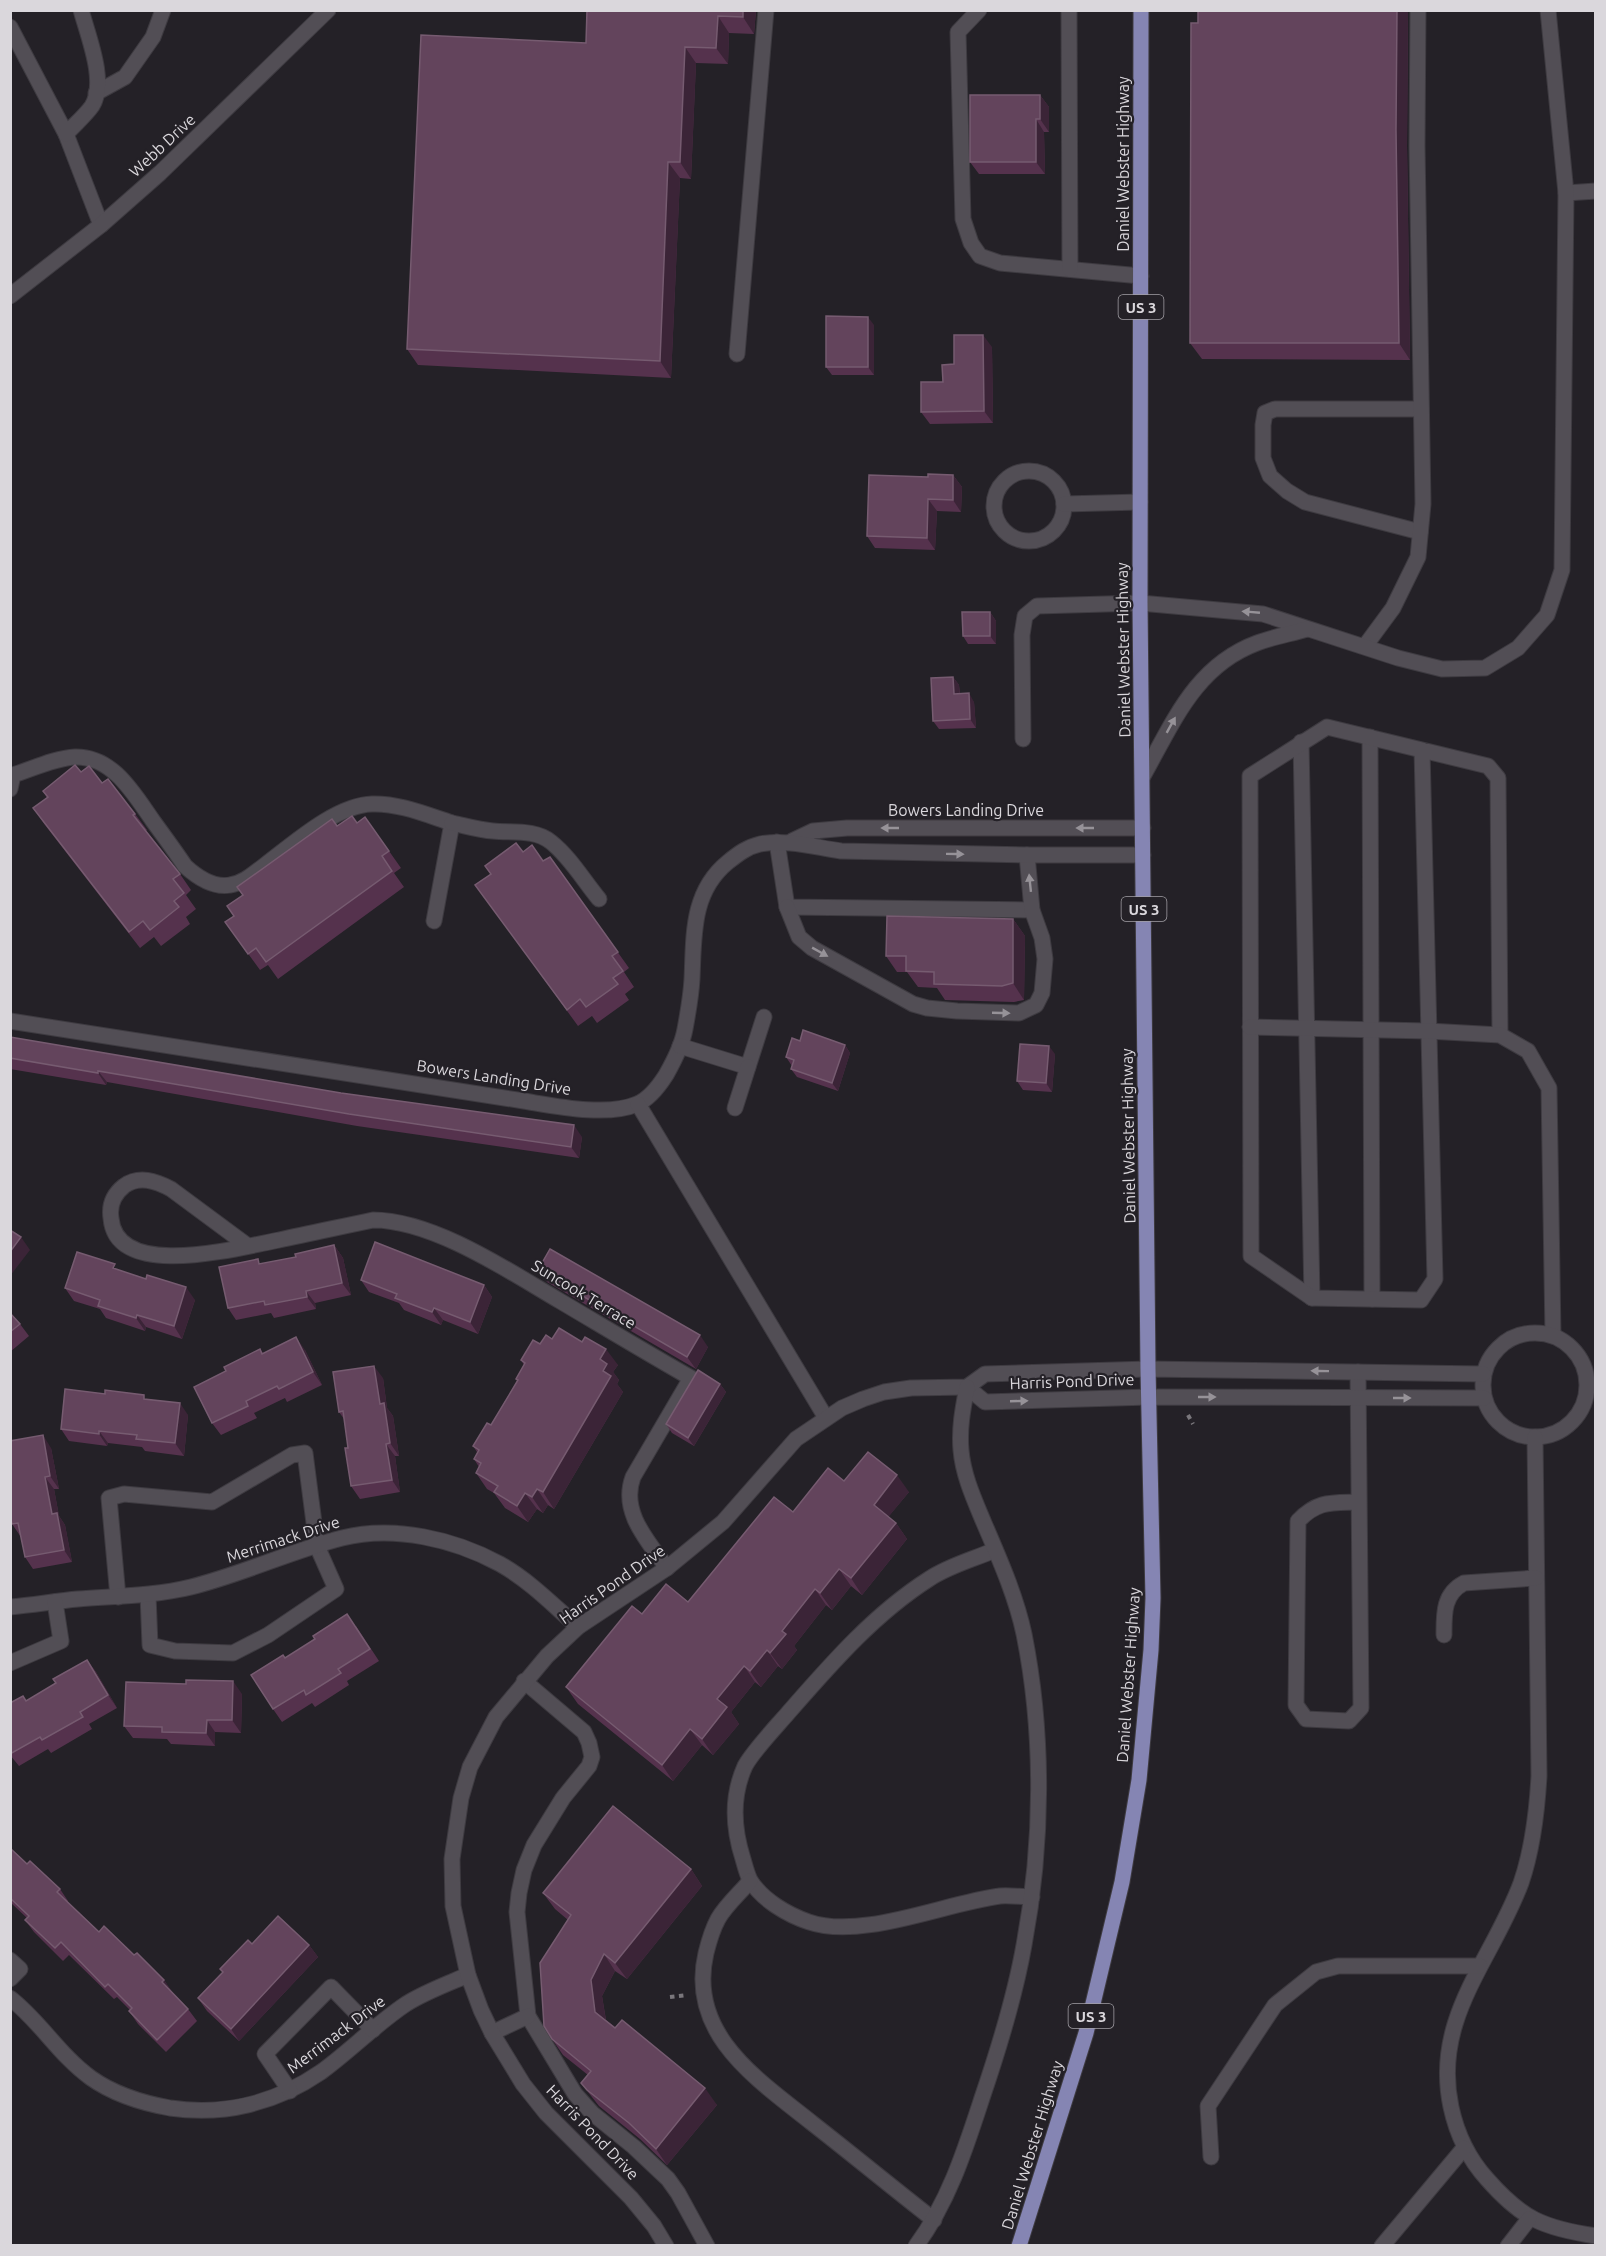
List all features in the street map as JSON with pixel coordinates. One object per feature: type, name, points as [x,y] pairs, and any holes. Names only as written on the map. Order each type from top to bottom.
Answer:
[{"type":"main road","name":"Daniel Webster Highway","points":[[1019,2246],[1100,1983],[1122,1882],[1139,1780],[1151,1650],[1140,603],[1141,10]]},
{"type":"street","points":[[66,134],[92,106],[98,77],[81,10]]},
{"type":"street","points":[[96,93],[125,77],[153,37],[163,10]]},
{"type":"street","name":"Webb Drive","points":[[10,296],[100,225],[160,173],[328,10]]},
{"type":"street","points":[[737,354],[766,10]]},
{"type":"street","points":[[980,10],[958,32],[963,219],[972,243],[980,256],[1000,263],[1142,276]]},
{"type":"street","points":[[1069,10],[1070,269]]},
{"type":"street","points":[[1365,646],[1393,608],[1418,556],[1423,504],[1418,10]]},
{"type":"street","points":[[1023,739],[1022,635],[1025,616],[1037,606],[1140,603],[1263,614],[1398,658],[1442,669],[1485,668],[1518,648],[1547,615],[1562,570],[1566,193],[1548,10]]},
{"type":"street","points":[[10,27],[66,134],[100,225]]},
{"type":"street","points":[[1566,193],[1596,191]]},
{"type":"street","points":[[1420,532],[1305,502],[1287,491],[1270,476],[1263,458],[1263,425],[1265,413],[1275,409],[1421,409]]},
{"type":"street","points":[[1023,471],[1035,471],[1046,475],[1055,483],[1062,493],[1064,504],[1063,515],[1050,534],[1029,541],[1018,539],[1000,525],[995,515],[994,503],[996,492],[1003,482],[1023,471]]},
{"type":"street","points":[[1064,504],[1140,502]]},
{"type":"street","points":[[1143,776],[1184,703],[1213,668],[1257,643],[1306,629]]},
{"type":"street","points":[[1422,750],[1435,1279],[1421,1300],[1312,1298],[1251,1256],[1250,776],[1300,742],[1327,727],[1370,737],[1488,766],[1498,778],[1500,1035]]},
{"type":"street","points":[[1370,737],[1372,1299]]},
{"type":"street","points":[[1300,742],[1312,1298]]},
{"type":"street","points":[[11,780],[74,757],[92,759],[104,765],[129,787],[185,866],[196,876],[218,885],[243,882],[306,834],[335,816],[355,807],[372,804],[398,806],[452,823],[493,831],[542,836],[560,851],[599,899]]},
{"type":"street","points":[[434,921],[452,823]]},
{"type":"street","name":"Bowers Landing Drive","points":[[785,842],[813,831],[847,828],[1143,828]]},
{"type":"street","points":[[785,842],[787,907],[799,937],[812,948],[913,1004],[947,1010],[1019,1013],[1036,1005],[1042,993],[1045,959],[1042,938],[1032,910],[1027,855]]},
{"type":"street","name":"Bowers Landing Drive","points":[[10,1021],[566,1107],[611,1110],[638,1104],[659,1087],[674,1061],[685,1032],[692,982],[693,930],[698,907],[707,887],[720,868],[740,851],[758,844],[785,842],[841,851],[1143,855]]},
{"type":"street","points":[[787,907],[1032,910]]},
{"type":"street","points":[[735,1108],[764,1017]]},
{"type":"street","points":[[1250,1027],[1500,1035],[1528,1051],[1549,1088],[1553,1336]]},
{"type":"street","points":[[680,1046],[748,1067]]},
{"type":"street","points":[[638,1104],[826,1418]]},
{"type":"street","name":"Suncook Terrace","points":[[248,1246],[171,1189],[159,1183],[138,1180],[127,1184],[113,1200],[110,1211],[114,1232],[122,1240],[147,1254],[184,1257],[248,1246],[373,1220],[389,1220],[408,1224],[441,1236],[504,1268],[690,1378],[628,1489],[629,1504],[634,1517],[667,1568]]},
{"type":"street","points":[[1535,1332],[1553,1336],[1568,1345],[1580,1358],[1591,1382],[1582,1409],[1572,1422],[1558,1432],[1543,1437],[1526,1437],[1510,1432],[1497,1421],[1487,1407],[1484,1398],[1483,1374],[1490,1357],[1502,1344],[1518,1335],[1535,1332]]},
{"type":"street","name":"Harris Pond Drive","points":[[666,2246],[632,2198],[546,2113],[523,2084],[492,2033],[468,1975],[453,1906],[452,1859],[461,1798],[470,1767],[496,1717],[547,1656],[578,1627],[667,1568],[723,1522],[796,1439],[842,1408],[884,1392],[911,1388],[967,1387],[985,1374],[1148,1369],[1483,1374]]},
{"type":"street","points":[[1358,1372],[1361,1708],[1349,1721],[1306,1719],[1296,1705],[1298,1521],[1308,1510],[1324,1503],[1359,1503]]},
{"type":"street","points":[[916,2246],[934,2220],[950,2188],[990,2073],[1024,1946],[1032,1897],[1038,1772],[1032,1685],[1023,1632],[995,1550],[968,1485],[961,1451],[960,1421],[967,1387]]},
{"type":"street","name":"Harris Pond Drive","points":[[967,1387],[985,1402],[1149,1397],[1484,1398]]},
{"type":"street","points":[[1535,1437],[1539,1776],[1537,1810],[1531,1849],[1521,1883],[1508,1914],[1464,1998],[1452,2031],[1447,2060],[1448,2091],[1455,2124],[1464,2148],[1480,2172],[1503,2198],[1529,2218],[1565,2232],[1596,2236]]},
{"type":"street","points":[[118,1597],[109,1498],[124,1494],[212,1502],[292,1455],[305,1453],[318,1546],[336,1589],[268,1635],[233,1653],[175,1651],[150,1645],[148,1595]]},
{"type":"street","name":"Merrimack Drive","points":[[10,1607],[148,1595],[192,1587],[342,1538],[389,1533],[432,1539],[479,1554],[509,1570],[545,1597],[578,1627]]},
{"type":"street","points":[[995,1550],[932,1577],[884,1613],[829,1666],[746,1766],[734,1802],[736,1837],[750,1881],[785,1912],[823,1927],[841,1928],[885,1922],[1001,1896],[1032,1897]]},
{"type":"street","points":[[1444,1635],[1444,1611],[1455,1588],[1464,1583],[1536,1578]]},
{"type":"street","points":[[10,1663],[61,1641],[55,1602]]},
{"type":"street","points":[[524,1681],[584,1732],[592,1757],[590,1766],[546,1822],[524,1870],[518,1912],[528,2016],[575,2094],[592,2113],[634,2147],[668,2179],[707,2246]]},
{"type":"street","points":[[750,1881],[718,1918],[710,1938],[702,1982],[706,2011],[715,2028],[743,2065],[770,2089],[934,2220]]},
{"type":"street","points":[[10,1960],[20,1969],[10,1978]]},
{"type":"street","points":[[1211,2157],[1209,2106],[1275,2005],[1316,1972],[1338,1966],[1480,1966]]},
{"type":"street","name":"Merrimack Drive","points":[[10,1998],[22,2007],[68,2059],[90,2078],[117,2094],[184,2110],[220,2110],[256,2104],[290,2091],[321,2072],[407,2003],[468,1975]]},
{"type":"street","points":[[290,2091],[265,2054],[331,1988],[373,2030]]},
{"type":"street","points":[[492,2033],[528,2016]]},
{"type":"street","points":[[1382,2246],[1464,2148]]},
{"type":"street","points":[[1508,2246],[1529,2218]]},
{"type":"path","points":[[1188,1412],[1188,1418],[1193,1424]]},
{"type":"path","points":[[670,1997],[688,1995]]},
{"type":"building","points":[[587,10],[743,10],[743,17],[718,16],[716,48],[685,47],[680,162],[668,162],[660,361],[407,349],[421,35],[586,43]]},
{"type":"building","points":[[1198,10],[1397,10],[1399,343],[1190,343],[1191,23],[1198,23]]},
{"type":"building","points":[[970,95],[1040,95],[1040,119],[1036,119],[1036,162],[970,162]]},
{"type":"building","points":[[826,316],[868,317],[868,367],[826,367]]},
{"type":"building","points":[[954,335],[983,335],[984,411],[921,412],[921,382],[943,382],[942,365],[954,364]]},
{"type":"building","points":[[928,474],[953,475],[953,500],[928,499],[927,538],[867,536],[869,475],[928,477]]},
{"type":"building","points":[[962,612],[990,612],[990,636],[963,636]]},
{"type":"building","points":[[953,677],[954,694],[969,693],[970,719],[933,721],[931,678]]},
{"type":"building","points":[[75,765],[81,772],[89,766],[102,783],[108,779],[135,814],[133,815],[180,874],[173,879],[184,893],[174,901],[179,907],[150,930],[143,921],[129,932],[33,808],[48,797],[43,791]]},
{"type":"building","points":[[352,816],[357,823],[365,817],[389,851],[382,856],[392,871],[266,962],[256,948],[248,954],[225,922],[234,916],[227,906],[243,895],[237,887],[332,819],[337,826]]},
{"type":"building","points":[[516,843],[523,852],[532,845],[543,861],[550,857],[618,952],[612,956],[623,971],[613,978],[618,984],[586,1007],[580,999],[567,1010],[475,885],[491,874],[485,866]]},
{"type":"building","points":[[887,916],[1013,919],[1013,983],[1002,986],[934,984],[934,972],[906,971],[906,956],[886,956]]},
{"type":"building","points":[[803,1030],[845,1045],[832,1083],[791,1069],[794,1060],[786,1057],[792,1038],[800,1041]]},
{"type":"building","points":[[10,1037],[341,1093],[574,1125],[571,1147],[349,1114],[10,1058]]},
{"type":"building","points":[[1020,1044],[1049,1046],[1046,1083],[1017,1081]]},
{"type":"building","points":[[10,1230],[21,1237],[10,1252]]},
{"type":"building","points":[[375,1242],[484,1285],[470,1322],[434,1308],[432,1312],[395,1298],[397,1294],[361,1280]]},
{"type":"building","points":[[334,1245],[342,1283],[306,1291],[307,1297],[265,1305],[264,1301],[228,1308],[219,1267],[258,1259],[259,1264],[296,1257],[295,1254]]},
{"type":"building","points":[[550,1249],[700,1335],[687,1357],[538,1270]]},
{"type":"building","points":[[77,1252],[115,1264],[113,1268],[146,1279],[147,1275],[186,1287],[174,1326],[137,1315],[136,1318],[98,1306],[100,1300],[65,1288]]},
{"type":"building","points":[[10,1313],[20,1324],[10,1332]]},
{"type":"building","points":[[559,1328],[582,1342],[585,1337],[606,1349],[600,1359],[607,1364],[603,1371],[611,1376],[543,1492],[537,1489],[532,1497],[525,1493],[517,1506],[494,1492],[498,1486],[476,1473],[481,1463],[474,1459],[479,1450],[473,1446],[487,1423],[491,1425],[518,1380],[516,1379],[525,1363],[521,1360],[533,1340],[540,1344],[546,1335],[552,1339]]},
{"type":"building","points":[[296,1337],[313,1372],[279,1389],[277,1386],[246,1401],[248,1406],[212,1423],[194,1387],[226,1371],[224,1367],[260,1349],[262,1354]]},
{"type":"building","points":[[374,1366],[380,1404],[384,1403],[390,1443],[386,1444],[392,1480],[351,1486],[345,1448],[348,1448],[343,1411],[339,1412],[333,1372]]},
{"type":"building","points":[[698,1370],[720,1384],[688,1438],[666,1424]]},
{"type":"building","points":[[65,1389],[105,1394],[105,1390],[144,1395],[144,1399],[180,1403],[175,1443],[136,1439],[137,1435],[99,1431],[99,1434],[61,1429]]},
{"type":"building","points":[[43,1435],[50,1476],[45,1477],[52,1514],[57,1513],[64,1550],[25,1557],[18,1523],[12,1524],[10,1516],[10,1441]]},
{"type":"building","points":[[868,1452],[897,1475],[874,1505],[896,1523],[851,1578],[839,1569],[820,1593],[815,1589],[782,1631],[786,1634],[770,1653],[767,1650],[750,1671],[744,1666],[717,1699],[727,1707],[702,1739],[690,1729],[662,1765],[566,1687],[632,1606],[642,1614],[666,1584],[688,1602],[774,1497],[793,1512],[828,1468],[844,1481]]},
{"type":"building","points":[[347,1614],[370,1649],[338,1669],[341,1673],[306,1695],[304,1690],[273,1709],[251,1675],[283,1655],[285,1658],[315,1639],[313,1636]]},
{"type":"building","points":[[87,1660],[108,1695],[80,1712],[83,1717],[42,1740],[40,1737],[10,1754],[10,1703],[23,1696],[26,1701],[56,1683],[53,1679]]},
{"type":"building","points":[[186,1680],[233,1681],[232,1720],[207,1720],[206,1733],[162,1732],[162,1727],[124,1726],[126,1682],[186,1684]]},
{"type":"building","points":[[613,1806],[691,1869],[615,1963],[604,1954],[591,1980],[595,2012],[615,2028],[622,2020],[705,2088],[656,2149],[629,2123],[587,2090],[581,2083],[591,2071],[552,2039],[544,2026],[540,1963],[571,1915],[543,1893]]},
{"type":"building","points":[[10,1848],[27,1864],[30,1861],[60,1889],[57,1892],[99,1932],[104,1926],[134,1955],[137,1953],[188,2009],[157,2040],[129,2011],[132,2008],[108,1984],[105,1987],[61,1942],[55,1948],[25,1920],[29,1916],[10,1898]]},
{"type":"building","points":[[278,1916],[309,1945],[231,2029],[198,1998],[223,1972],[220,1969],[248,1940],[252,1944]]}]
